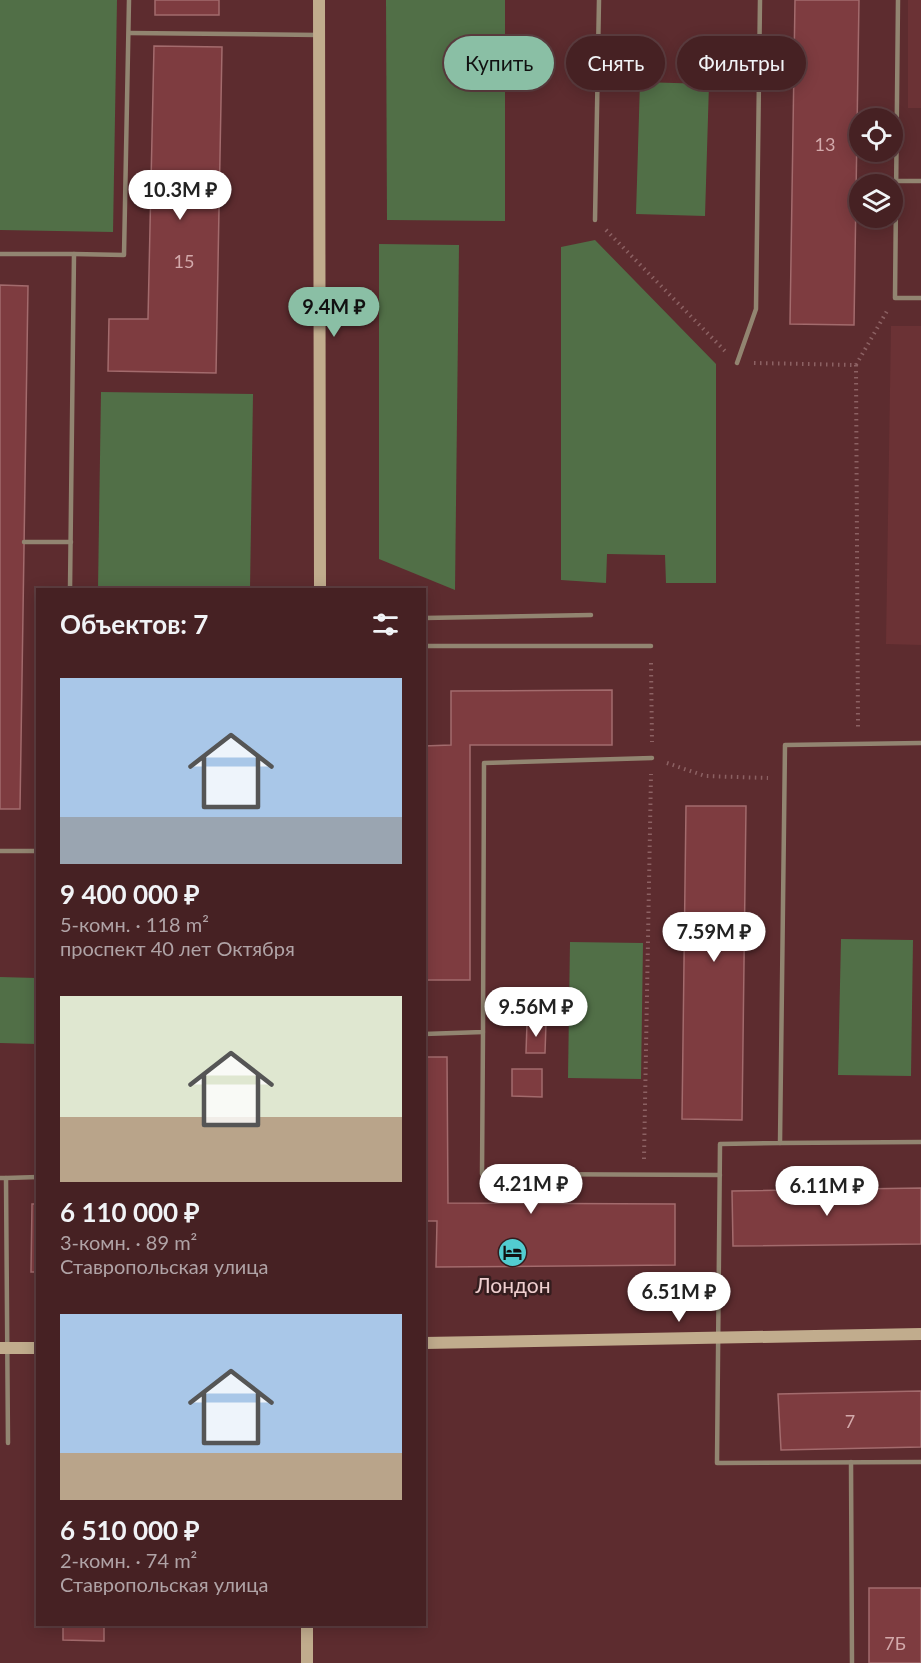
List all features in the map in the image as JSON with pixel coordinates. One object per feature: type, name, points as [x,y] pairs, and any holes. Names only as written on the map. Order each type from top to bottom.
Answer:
[{"type":"street","points":[[319,0],[320,588]]},
{"type":"street","points":[[426,1343],[921,1334]]},
{"type":"street","points":[[4,1348],[36,1348]]},
{"type":"street","points":[[307,1663],[308,1626]]},
{"type":"lane","points":[[0,255],[124,255],[129,0]]},
{"type":"lane","points":[[595,220],[599,0]]},
{"type":"lane","points":[[736,363],[756,309],[760,0]]},
{"type":"lane","points":[[897,174],[898,0]]},
{"type":"lane","points":[[129,33],[319,35]]},
{"type":"lane","points":[[903,181],[921,181]]},
{"type":"lane","points":[[896,228],[895,298],[921,298]]},
{"type":"lane","points":[[70,588],[74,254]]},
{"type":"lane","points":[[24,542],[71,542]]},
{"type":"lane","points":[[426,618],[591,615]]},
{"type":"lane","points":[[426,646],[651,646]]},
{"type":"lane","points":[[780,1143],[785,745],[858,742],[921,743]]},
{"type":"lane","points":[[652,758],[484,763],[482,1174],[720,1175]]},
{"type":"lane","points":[[0,851],[36,851]]},
{"type":"lane","points":[[426,1034],[483,1032]]},
{"type":"lane","points":[[921,1142],[720,1144],[717,1463],[921,1462]]},
{"type":"lane","points":[[8,1443],[4,1348],[3,1178],[36,1177]]},
{"type":"lane","points":[[851,1462],[852,1663]]},
{"type":"path","points":[[595,220],[736,363],[856,365]]},
{"type":"path","points":[[858,742],[856,365],[895,298]]},
{"type":"path","points":[[643,1175],[652,758],[651,646]]},
{"type":"path","points":[[652,758],[705,776],[784,779]]},
{"type":"shaded area","points":[[908,0],[921,0],[921,108],[908,108]]},
{"type":"shaded area","points":[[891,326],[921,326],[921,645],[886,644]]},
{"type":"green space","points":[[0,0],[117,0],[113,232],[0,230]]},
{"type":"green space","points":[[386,0],[505,0],[505,36],[444,36],[444,90],[505,90],[505,221],[387,220]]},
{"type":"green space","points":[[665,83],[677,83],[677,90],[709,90],[705,216],[636,214],[640,90],[665,90]]},
{"type":"green space","points":[[595,240],[716,364],[716,583],[666,583],[665,555],[607,554],[606,583],[561,580],[561,247]]},
{"type":"green space","points":[[379,244],[459,245],[455,590],[379,559]]},
{"type":"green space","points":[[101,392],[253,394],[250,588],[98,588]]},
{"type":"green space","points":[[841,939],[913,940],[911,1076],[838,1075]]},
{"type":"green space","points":[[570,942],[643,943],[641,1079],[568,1078]]},
{"type":"green space","points":[[0,977],[36,978],[36,1044],[0,1043]]},
{"type":"building","points":[[155,0],[219,0],[219,15],[155,15]]},
{"type":"building","points":[[795,0],[859,0],[857,108],[849,108],[849,162],[857,162],[856,174],[849,174],[849,228],[855,228],[854,325],[790,324],[794,90],[806,90],[806,36],[794,36]]},
{"type":"building","points":[[154,46],[222,47],[216,373],[108,371],[109,319],[148,319]]},
{"type":"building","points":[[0,285],[28,286],[20,809],[0,809]]},
{"type":"building","points":[[612,690],[612,745],[470,745],[470,980],[426,980],[426,746],[451,745],[451,691]]},
{"type":"building","points":[[686,806],[746,806],[742,1120],[682,1119]]},
{"type":"building","points":[[527,1023],[546,1023],[545,1053],[526,1053]]},
{"type":"building","points":[[426,1057],[447,1057],[448,1203],[675,1204],[675,1265],[436,1267],[437,1221],[426,1221]]},
{"type":"building","points":[[512,1069],[542,1069],[542,1097],[512,1096]]},
{"type":"building","points":[[921,1188],[921,1244],[733,1246],[732,1191]]},
{"type":"building","points":[[32,1204],[36,1204],[36,1272],[31,1272]]},
{"type":"building","points":[[921,1391],[921,1447],[781,1450],[778,1394]]},
{"type":"building","points":[[869,1588],[921,1588],[921,1663],[869,1663]]},
{"type":"building","points":[[63,1626],[104,1626],[104,1641],[63,1640]]},
{"type":"place","name":"Лондон","points":[[513,1253]]}]
